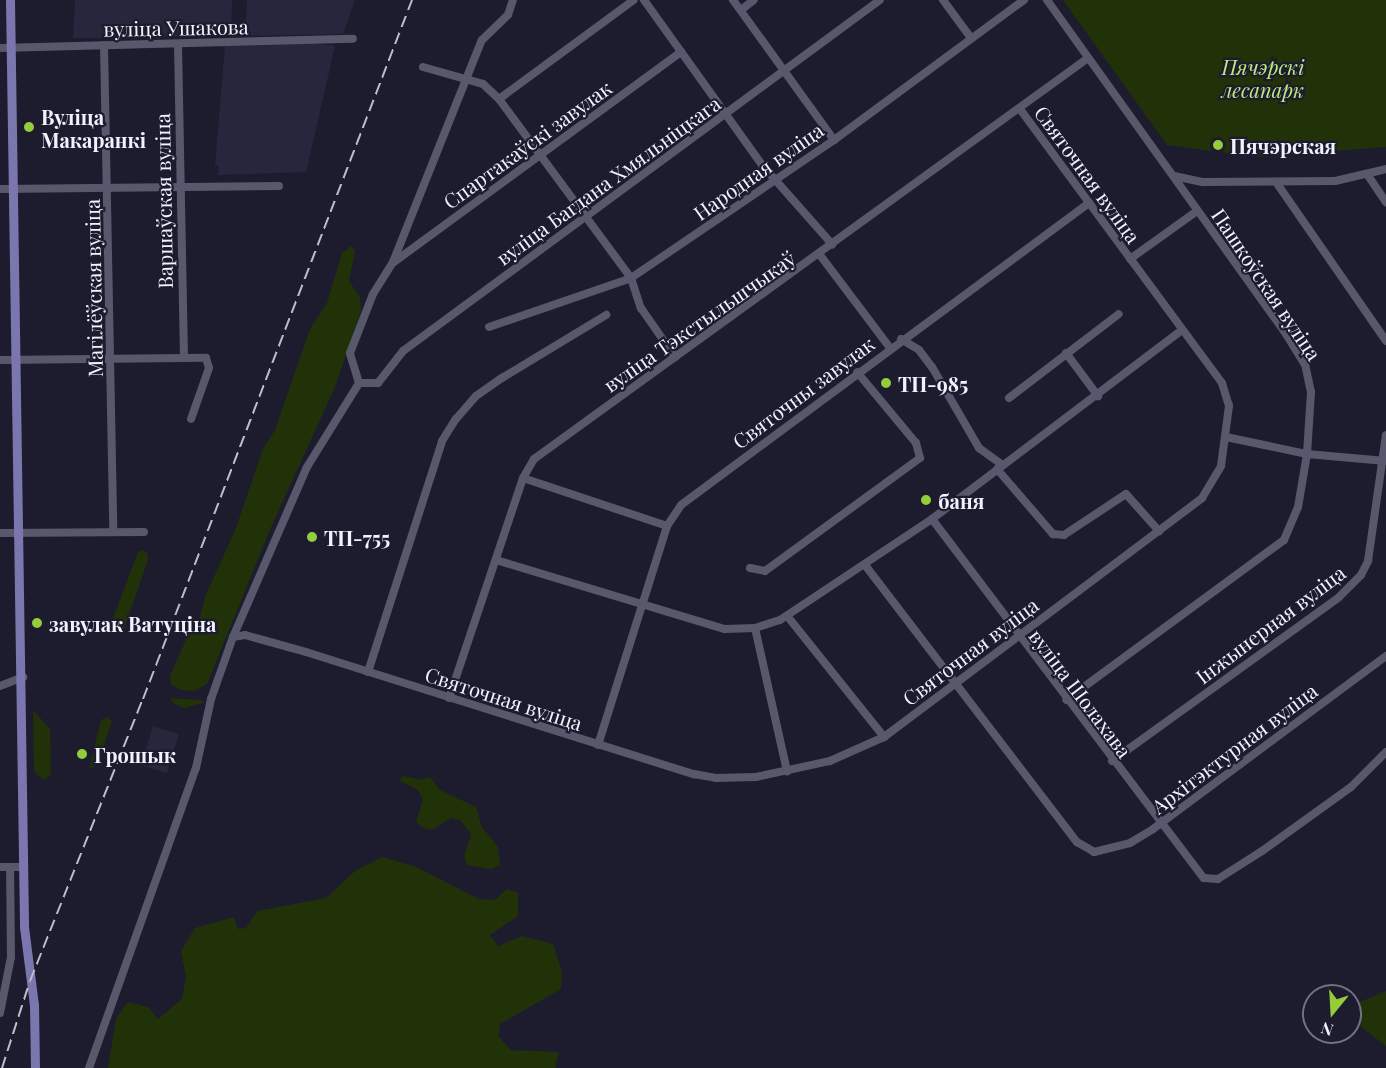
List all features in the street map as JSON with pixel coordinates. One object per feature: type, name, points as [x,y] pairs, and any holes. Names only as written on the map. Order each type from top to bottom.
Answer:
[{"type":"main road","points":[[10,0],[20,533],[23,867],[25,946],[34,1005],[35,1068]]},
{"type":"street","points":[[88,1068],[196,768],[211,699],[233,637],[307,467],[359,383],[350,353],[373,294],[393,262],[482,40],[508,15],[513,0]]},
{"type":"street","points":[[499,99],[634,0]]},
{"type":"street","points":[[644,0],[762,165],[778,179],[832,244]]},
{"type":"street","points":[[733,0],[834,140]]},
{"type":"street","points":[[741,10],[754,0]]},
{"type":"street","name":"вуліца Багдана Хмяльніцкага","points":[[359,383],[378,383],[403,351],[880,0]]},
{"type":"street","points":[[943,0],[971,38]]},
{"type":"street","name":"Народная вуліца","points":[[489,327],[631,278],[834,140],[1024,0]]},
{"type":"street","name":"Пашкоўская вуліца","points":[[1047,0],[1174,176],[1305,364],[1311,392],[1308,454],[1295,521],[1284,540],[1066,700]]},
{"type":"street","name":"вуліца Ушакова","points":[[0,48],[353,39]]},
{"type":"street","name":"Магілёўская вуліца","points":[[104,45],[113,531]]},
{"type":"street","name":"Варшаўская вуліца","points":[[178,45],[178,187],[184,357]]},
{"type":"street","name":"Спартакаўскі завулак","points":[[393,262],[681,52]]},
{"type":"street","name":"вуліца Тэкстыльшчыкаў","points":[[450,698],[523,478],[534,459],[820,255],[1088,58]]},
{"type":"street","points":[[423,67],[483,84],[499,99],[539,157],[631,278],[641,308],[675,357]]},
{"type":"street","name":"Святочная вуліца","points":[[233,637],[245,635],[291,648],[598,745],[716,778],[736,779],[830,761],[884,737],[955,681],[1159,531],[1212,487],[1221,466],[1226,437],[1226,394],[1182,330],[1020,109]]},
{"type":"street","points":[[1174,176],[1203,182],[1335,181],[1386,169]]},
{"type":"street","points":[[1367,174],[1386,202]]},
{"type":"street","points":[[1275,182],[1386,341]]},
{"type":"street","points":[[0,189],[279,186]]},
{"type":"street","name":"Святочны завулак","points":[[667,526],[681,505],[901,339],[1089,203]]},
{"type":"street","points":[[1130,259],[1197,210]]},
{"type":"street","points":[[820,255],[890,348]]},
{"type":"street","points":[[1009,398],[1119,314]]},
{"type":"street","points":[[368,672],[442,441],[456,418],[476,396],[501,378],[606,315]]},
{"type":"street","points":[[496,560],[724,629],[755,628],[788,618],[932,519],[999,467],[1098,396],[1182,330]]},
{"type":"street","points":[[901,339],[919,350],[932,366],[979,448],[999,467],[1053,534],[1064,535],[1126,494],[1159,531]]},
{"type":"street","points":[[1066,353],[1098,396]]},
{"type":"street","points":[[0,360],[206,358],[209,368],[191,419]]},
{"type":"street","points":[[750,568],[765,571],[920,458],[916,442],[857,372]]},
{"type":"street","name":"Інжынерная вуліца","points":[[1112,761],[1350,589],[1368,561],[1386,435]]},
{"type":"street","points":[[1226,437],[1308,454],[1384,460]]},
{"type":"street","points":[[523,478],[667,526],[598,745]]},
{"type":"street","name":"вуліца Шолахава","points":[[932,519],[1017,636],[1204,878],[1211,880],[1262,851],[1351,787],[1386,752]]},
{"type":"street","points":[[0,533],[144,532]]},
{"type":"street","points":[[865,565],[955,681]]},
{"type":"street","points":[[788,618],[884,737]]},
{"type":"street","points":[[755,628],[787,771]]},
{"type":"street","name":"Архітэктурная вуліца","points":[[955,681],[1077,842],[1094,852],[1130,843],[1386,656]]},
{"type":"street","points":[[0,686],[22,677]]},
{"type":"street","points":[[0,867],[23,867]]},
{"type":"street","points":[[0,1013],[11,957],[10,867]]},
{"type":"shaded area","points":[[75,0],[232,0],[231,36],[157,37],[156,33],[130,32],[130,38],[73,38]]},
{"type":"shaded area","points":[[247,0],[355,0],[343,34],[245,36]]},
{"type":"shaded area","points":[[311,43],[335,46],[306,172],[218,175],[219,166],[215,165],[225,46]]},
{"type":"shaded area","points":[[153,726],[179,734],[167,773],[141,765]]},
{"type":"green space","name":"Пячэрскі лесапарк","points":[[1063,0],[1386,0],[1386,147],[1259,157],[1167,145]]},
{"type":"green space","points":[[351,246],[355,251],[349,281],[360,297],[361,311],[335,387],[272,525],[207,684],[194,691],[181,690],[171,684],[170,676],[189,633],[198,624],[205,597],[236,528],[263,449],[275,430],[310,329],[327,303],[342,253]]},
{"type":"green space","points":[[142,550],[147,553],[148,560],[124,629],[119,632],[114,629],[113,618],[138,552]]},
{"type":"green space","points":[[170,698],[205,702],[185,708],[174,704]]},
{"type":"green space","points":[[33,710],[50,729],[51,775],[43,780],[34,771]]},
{"type":"green space","points":[[107,717],[112,721],[98,764],[89,769],[101,720]]},
{"type":"green space","points":[[402,776],[421,780],[430,777],[440,790],[476,807],[482,827],[498,847],[500,865],[492,869],[467,865],[464,856],[471,834],[461,821],[451,818],[432,830],[423,828],[416,822],[423,799],[418,790],[400,781]]},
{"type":"green space","points":[[382,857],[414,866],[479,899],[495,900],[507,889],[518,893],[518,916],[490,935],[498,946],[522,936],[553,944],[562,972],[561,989],[500,1024],[498,1036],[511,1050],[559,1052],[555,1068],[108,1068],[116,1018],[128,1002],[148,1007],[158,1019],[182,999],[186,977],[181,951],[195,928],[234,917],[238,929],[246,928],[257,911],[326,898],[355,871]]},
{"type":"green space","points":[[1386,991],[1386,1046],[1362,1027],[1362,1001]]},
{"type":"railway","points":[[2,1068],[30,981],[143,699],[412,0]]},
{"type":"place","name":"Вуліца Макаранкі","points":[[29,127]]},
{"type":"place","name":"Пячэрская","points":[[1218,145]]},
{"type":"place","name":"ТП-985","points":[[886,383]]},
{"type":"place","name":"баня","points":[[926,500]]},
{"type":"place","name":"ТП-755","points":[[312,537]]},
{"type":"place","name":"завулак Ватуціна","points":[[37,623]]},
{"type":"place","name":"Грошык","points":[[82,754]]}]
